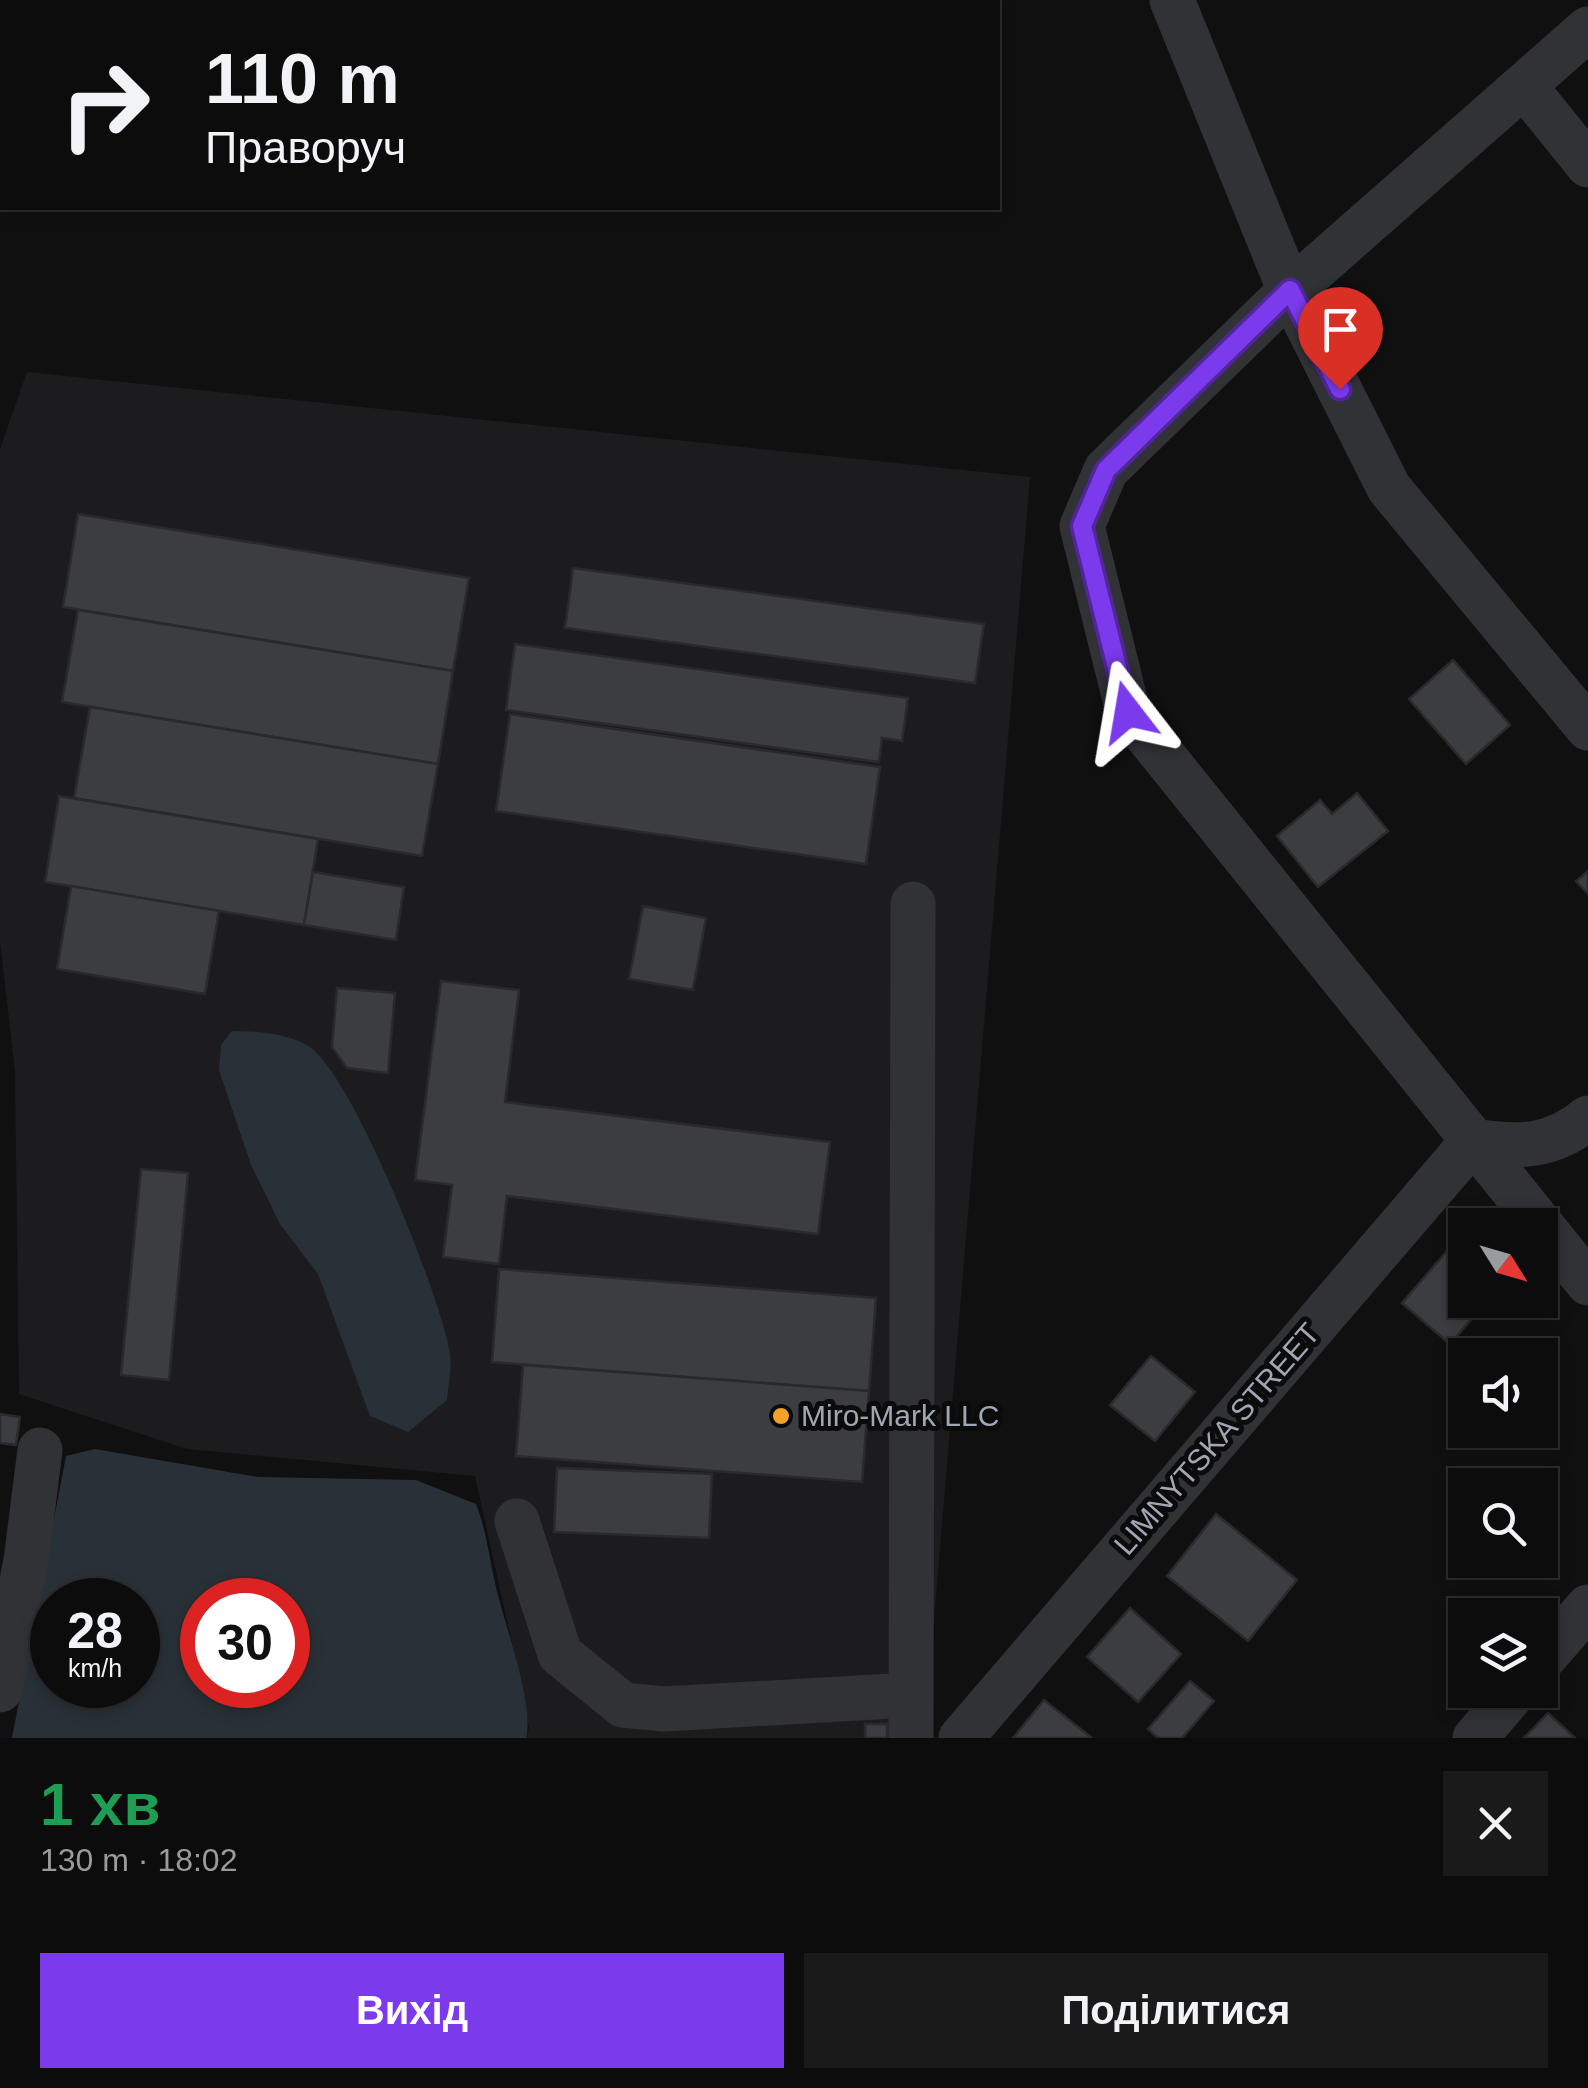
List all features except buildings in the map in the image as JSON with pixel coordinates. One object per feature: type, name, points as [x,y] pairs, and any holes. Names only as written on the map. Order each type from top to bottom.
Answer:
[{"type":"street","points":[[1172,0],[1290,290],[1389,488],[1588,728]]},
{"type":"street","points":[[1588,30],[1290,290],[1106,470],[1082,526],[1128,712],[1588,1283]]},
{"type":"street","points":[[1526,88],[1588,165]]},
{"type":"street","points":[[517,1521],[560,1654],[623,1705],[664,1710],[911,1717],[913,904]]},
{"type":"street","points":[[1474,1141],[1532,1146],[1559,1138],[1588,1118]]},
{"type":"street","name":"LIMNYTSKA STREET","points":[[960,1738],[1474,1141]]},
{"type":"street","points":[[0,1690],[13,1559],[40,1450]]},
{"type":"street","points":[[1558,1641],[1588,1606]]},
{"type":"street","points":[[1475,1738],[1501,1708]]},
{"type":"shaded area","points":[[27,372],[1030,477],[924,1738],[526,1738],[529,1728],[518,1670],[475,1476],[187,1449],[19,1394],[15,1072],[0,941],[0,449]]},
{"type":"shaded area","points":[[232,1031],[271,1034],[307,1045],[326,1064],[347,1097],[392,1189],[431,1287],[450,1360],[447,1400],[408,1432],[370,1416],[318,1274],[280,1224],[251,1165],[219,1070],[221,1045]]},
{"type":"shaded area","points":[[95,1449],[258,1477],[416,1480],[476,1504],[523,1685],[526,1738],[12,1738],[30,1644],[30,1708],[160,1708],[160,1578],[43,1578],[66,1456]]},
{"type":"place","name":"Miro-Mark LLC","points":[[781,1416]]},
{"type":"route","points":[[1128,712],[1082,526],[1106,470],[1290,290],[1340,389]]}]
